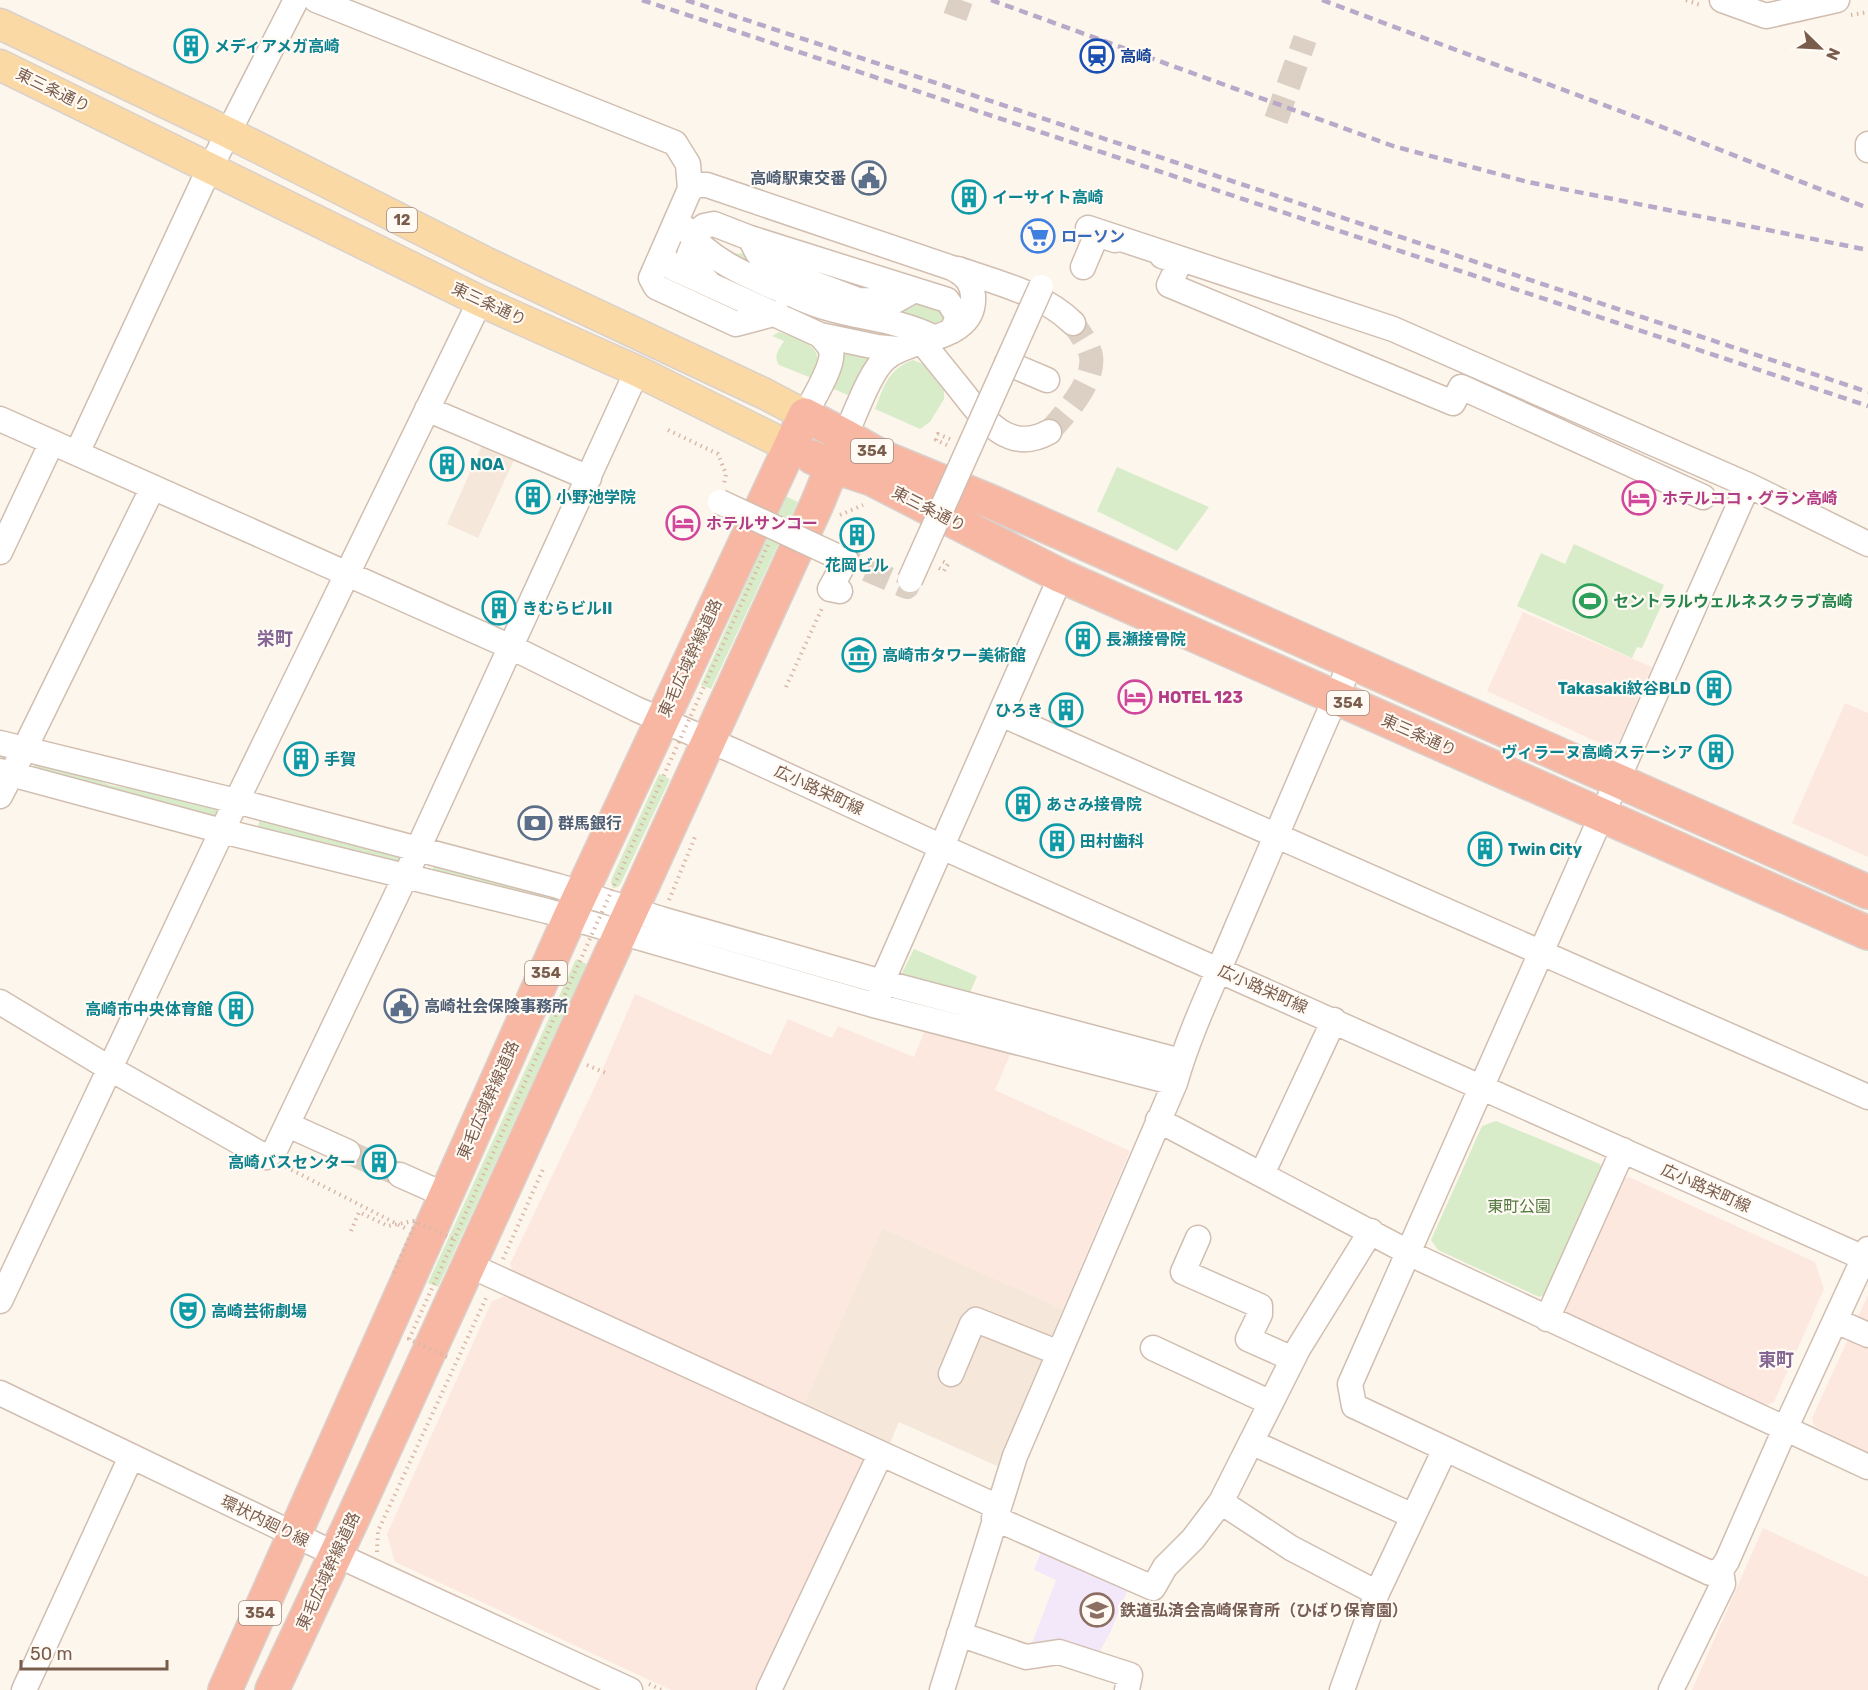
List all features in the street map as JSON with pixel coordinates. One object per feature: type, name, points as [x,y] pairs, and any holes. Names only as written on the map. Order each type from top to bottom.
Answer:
[{"type":"highway","name":"東三条通り","points":[[804,415],[845,435],[882,457],[994,503],[1868,892]]},
{"type":"highway","name":"東毛広域幹線道路","points":[[272,1690],[335,1554],[452,1249],[445,1195],[661,720],[804,415]]},
{"type":"highway","name":"東毛広域幹線道路","points":[[225,1690],[285,1559],[294,1534],[638,920],[709,741],[817,504],[845,435]]},
{"type":"highway","name":"東三条通り","points":[[790,447],[832,466],[872,479],[1061,576],[1868,933]]},
{"type":"main road","name":"東三条通り","points":[[0,24],[229,133],[487,263],[765,394],[804,415]]},
{"type":"main road","name":"東三条通り","points":[[0,64],[480,301],[637,371],[790,447]]},
{"type":"street","points":[[77,453],[211,167],[270,48],[303,0],[675,143],[688,164],[690,189],[651,278],[656,287],[736,324],[777,313]]},
{"type":"street","points":[[1722,0],[1766,16],[1837,0]]},
{"type":"street","points":[[1868,144],[1868,150]]},
{"type":"street","points":[[690,189],[698,185],[707,185],[1010,287],[1044,300],[1073,323]]},
{"type":"street","points":[[678,218],[694,240],[721,260],[757,280],[813,303],[914,328],[936,337],[988,424],[1007,435],[1021,439],[1041,436],[1049,432]]},
{"type":"street","points":[[709,283],[694,268],[689,255],[699,230],[704,226],[714,224],[750,238],[862,272],[912,291],[947,300],[958,315],[936,337]]},
{"type":"street","points":[[1088,228],[1393,329],[1748,485],[1868,544]]},
{"type":"street","points":[[1083,267],[1097,234],[1180,262],[1170,285],[1453,403],[1461,387],[1703,497]]},
{"type":"street","points":[[750,238],[768,266],[858,300],[895,301],[912,291]]},
{"type":"street","points":[[662,253],[671,267],[777,313],[820,335],[897,350]]},
{"type":"street","points":[[845,435],[874,372],[884,359],[897,350],[936,337],[965,322],[974,298],[972,286],[966,277],[952,268]]},
{"type":"street","points":[[910,580],[1041,287]]},
{"type":"street","points":[[0,1301],[236,801],[480,301]]},
{"type":"street","points":[[804,415],[831,365],[832,352],[820,335]]},
{"type":"street","points":[[1007,363],[1047,380]]},
{"type":"street","points":[[0,1002],[109,1068],[266,1156],[275,1150],[406,875],[637,371]]},
{"type":"street","points":[[427,409],[588,478]]},
{"type":"street","name":"広小路栄町線","points":[[0,418],[511,647],[661,720],[942,847],[1623,1150],[1866,1254]]},
{"type":"street","points":[[0,552],[52,442]]},
{"type":"street","points":[[1748,485],[1350,1383],[1354,1406],[1710,1573],[1721,1570],[1866,1254]]},
{"type":"street","points":[[0,796],[5,773],[25,748],[153,487]]},
{"type":"street","points":[[720,502],[840,557],[835,590]]},
{"type":"street","points":[[877,1006],[882,982],[1061,576]]},
{"type":"street","points":[[942,1690],[1015,1456],[1158,1120],[1219,969],[1351,663]]},
{"type":"street","points":[[1001,714],[1868,1097]]},
{"type":"street","points":[[0,743],[418,849],[576,905]]},
{"type":"street","points":[[5,773],[222,831],[406,875],[576,905],[882,982],[1178,1072]]},
{"type":"street","points":[[638,920],[877,1006],[1178,1072]]},
{"type":"street","points":[[1262,1174],[1334,1020]]},
{"type":"street","points":[[1158,1120],[1408,1252],[1547,1319],[1868,1467]]},
{"type":"street","points":[[288,1125],[348,1152]]},
{"type":"street","points":[[1547,1319],[1623,1150]]},
{"type":"street","points":[[400,1175],[445,1195]]},
{"type":"street","points":[[452,1249],[1153,1588],[1165,1567],[1193,1539],[1221,1502],[1293,1359],[1371,1232]]},
{"type":"street","points":[[1198,1238],[1183,1272],[1260,1306],[1260,1314],[1248,1339],[1293,1359]]},
{"type":"street","points":[[951,1374],[972,1324],[976,1320],[1059,1353]]},
{"type":"street","points":[[1836,1321],[1868,1335]]},
{"type":"street","points":[[1153,1348],[1271,1403]]},
{"type":"street","name":"環状内廻り線","points":[[0,1393],[335,1554],[632,1687]]},
{"type":"street","points":[[1251,1442],[1413,1516]]},
{"type":"street","points":[[1343,1690],[1377,1593],[1445,1449]]},
{"type":"street","points":[[768,1690],[880,1455]]},
{"type":"street","points":[[24,1690],[131,1457]]},
{"type":"street","points":[[1221,1502],[1292,1548],[1377,1593]]},
{"type":"street","points":[[1671,1690],[1723,1584],[1721,1570]]},
{"type":"street","points":[[959,1634],[1026,1657],[1059,1652],[1130,1675],[1127,1690]]},
{"type":"path","points":[[668,430],[718,454],[726,474],[720,502]]},
{"type":"path","points":[[836,525],[840,515],[862,505],[872,509]]},
{"type":"path","points":[[447,1357],[409,1339],[452,1249],[775,528]]},
{"type":"path","points":[[786,687],[835,590]]},
{"type":"path","points":[[638,920],[697,834]]},
{"type":"path","points":[[587,1072],[592,1062]]},
{"type":"path","points":[[266,1156],[452,1249]]},
{"type":"path","points":[[394,1273],[452,1249],[548,1159]]},
{"type":"path","points":[[351,1231],[359,1212],[388,1226],[452,1249]]},
{"type":"path","points":[[377,1556],[378,1531],[452,1249]]},
{"type":"path","points":[[632,1687],[662,1690]]},
{"type":"shaded area","points":[[483,443],[515,458],[478,538],[447,524]]},
{"type":"shaded area","points":[[1523,612],[1652,667],[1617,746],[1610,748],[1487,691]]},
{"type":"shaded area","points":[[1845,703],[1868,713],[1868,857],[1792,823]]},
{"type":"shaded area","points":[[635,994],[771,1055],[788,1019],[832,1038],[838,1026],[914,1057],[927,1025],[1013,1048],[995,1090],[1130,1151],[1063,1309],[882,1228],[802,1408],[716,1368],[701,1356],[515,1275],[510,1264],[598,1080]]},
{"type":"shaded area","points":[[1629,1177],[1815,1262],[1824,1289],[1774,1402],[1764,1406],[1566,1314],[1562,1301],[1614,1182]]},
{"type":"shaded area","points":[[882,1228],[1063,1309],[997,1466],[899,1422],[888,1448],[802,1408]]},
{"type":"shaded area","points":[[510,1294],[864,1453],[870,1466],[760,1690],[671,1690],[395,1562],[387,1534],[492,1301]]},
{"type":"shaded area","points":[[1868,1295],[1868,1452],[1814,1426],[1812,1418]]},
{"type":"shaded area","points":[[1763,1528],[1868,1577],[1868,1690],[1692,1690]]},
{"type":"shaded area","points":[[1044,1544],[1130,1584],[1110,1633],[1095,1660],[1029,1651],[1056,1580],[1034,1570]]},
{"type":"green space","points":[[753,253],[784,277],[914,298],[945,311],[945,324],[932,325],[920,318],[842,302],[727,254]]},
{"type":"green space","points":[[779,332],[803,341],[817,354],[818,362],[814,379],[779,365],[777,356],[784,341],[772,336]]},
{"type":"green space","points":[[838,347],[871,354],[848,395],[831,388]]},
{"type":"green space","points":[[913,360],[923,364],[944,391],[944,399],[930,422],[920,429],[875,409],[892,373]]},
{"type":"green space","points":[[1117,467],[1209,507],[1177,551],[1097,511]]},
{"type":"green space","points":[[785,496],[798,502],[711,689],[701,685]]},
{"type":"green space","name":"セントラルウェルネスクラブ高崎","points":[[1574,544],[1664,585],[1658,599],[1663,602],[1642,648],[1637,647],[1632,658],[1517,606],[1541,553],[1565,564]]},
{"type":"green space","points":[[38,757],[110,785],[224,805],[217,821],[33,774]]},
{"type":"green space","points":[[659,774],[670,779],[621,883],[618,887],[613,888],[612,878]]},
{"type":"green space","points":[[261,814],[402,850],[397,866],[257,831]]},
{"type":"green space","points":[[434,864],[546,892],[544,901],[432,872]]},
{"type":"green space","points":[[914,949],[977,976],[967,1000],[898,981]]},
{"type":"green space","points":[[576,959],[587,964],[438,1287],[428,1283]]},
{"type":"green space","name":"東町公園","points":[[1496,1121],[1600,1164],[1606,1176],[1553,1292],[1539,1297],[1438,1250],[1431,1240],[1482,1126]]},
{"type":"tunnel","points":[[955,17],[961,0]]},
{"type":"tunnel","points":[[1276,120],[1305,39]]},
{"type":"tunnel","points":[[1049,432],[1078,397],[1091,366],[1088,347],[1073,323]]},
{"type":"tunnel","points":[[834,555],[907,587],[910,580]]},
{"type":"tunnel","points":[[348,1152],[400,1175]]},
{"type":"railway","points":[[642,0],[1868,406]]},
{"type":"railway","points":[[686,0],[1868,392]]},
{"type":"railway","points":[[991,0],[1393,146],[1528,182],[1868,250]]},
{"type":"railway","points":[[1322,0],[1639,118],[1868,208]]},
{"type":"place","name":"メディアメガ高崎","points":[[191,46]]},
{"type":"place","name":"高崎","points":[[1097,56]]},
{"type":"place","name":"高崎駅東交番","points":[[869,178]]},
{"type":"place","name":"イーサイト高崎","points":[[969,197]]},
{"type":"place","name":"ローソン","points":[[1038,236]]},
{"type":"place","name":"NOA","points":[[447,464]]},
{"type":"place","name":"小野池学院","points":[[533,497]]},
{"type":"place","name":"ホテルココ・グラン高崎","points":[[1639,498]]},
{"type":"place","name":"ホテルサンコー","points":[[683,523]]},
{"type":"place","name":"花岡ビル","points":[[857,535]]},
{"type":"place","name":"セントラルウェルネスクラブ高崎","points":[[1590,601]]},
{"type":"place","name":"きむらビルII","points":[[499,608]]},
{"type":"place","name":"長瀬接骨院","points":[[1083,639]]},
{"type":"place","name":"高崎市タワー美術館","points":[[859,655]]},
{"type":"place","name":"Takasaki紋谷BLD","points":[[1714,688]]},
{"type":"place","name":"HOTEL 123","points":[[1135,697]]},
{"type":"place","name":"ひろき","points":[[1066,710]]},
{"type":"place","name":"ヴィラーヌ高崎ステーシア","points":[[1716,752]]},
{"type":"place","name":"手賀","points":[[301,759]]},
{"type":"place","name":"あさみ接骨院","points":[[1023,804]]},
{"type":"place","name":"群馬銀行","points":[[535,823]]},
{"type":"place","name":"田村歯科","points":[[1057,841]]},
{"type":"place","name":"Twin City","points":[[1485,849]]},
{"type":"place","name":"高崎社会保険事務所","points":[[401,1006]]},
{"type":"place","name":"高崎市中央体育館","points":[[236,1009]]},
{"type":"place","name":"高崎バスセンター","points":[[379,1162]]},
{"type":"place","name":"高崎芸術劇場","points":[[188,1311]]},
{"type":"place","name":"鉄道弘済会高崎保育所（ひばり保育園）","points":[[1097,1610]]},
{"type":"district","name":"栄町","points":[[275,639]]},
{"type":"district","name":"東町","points":[[1776,1360]]}]
